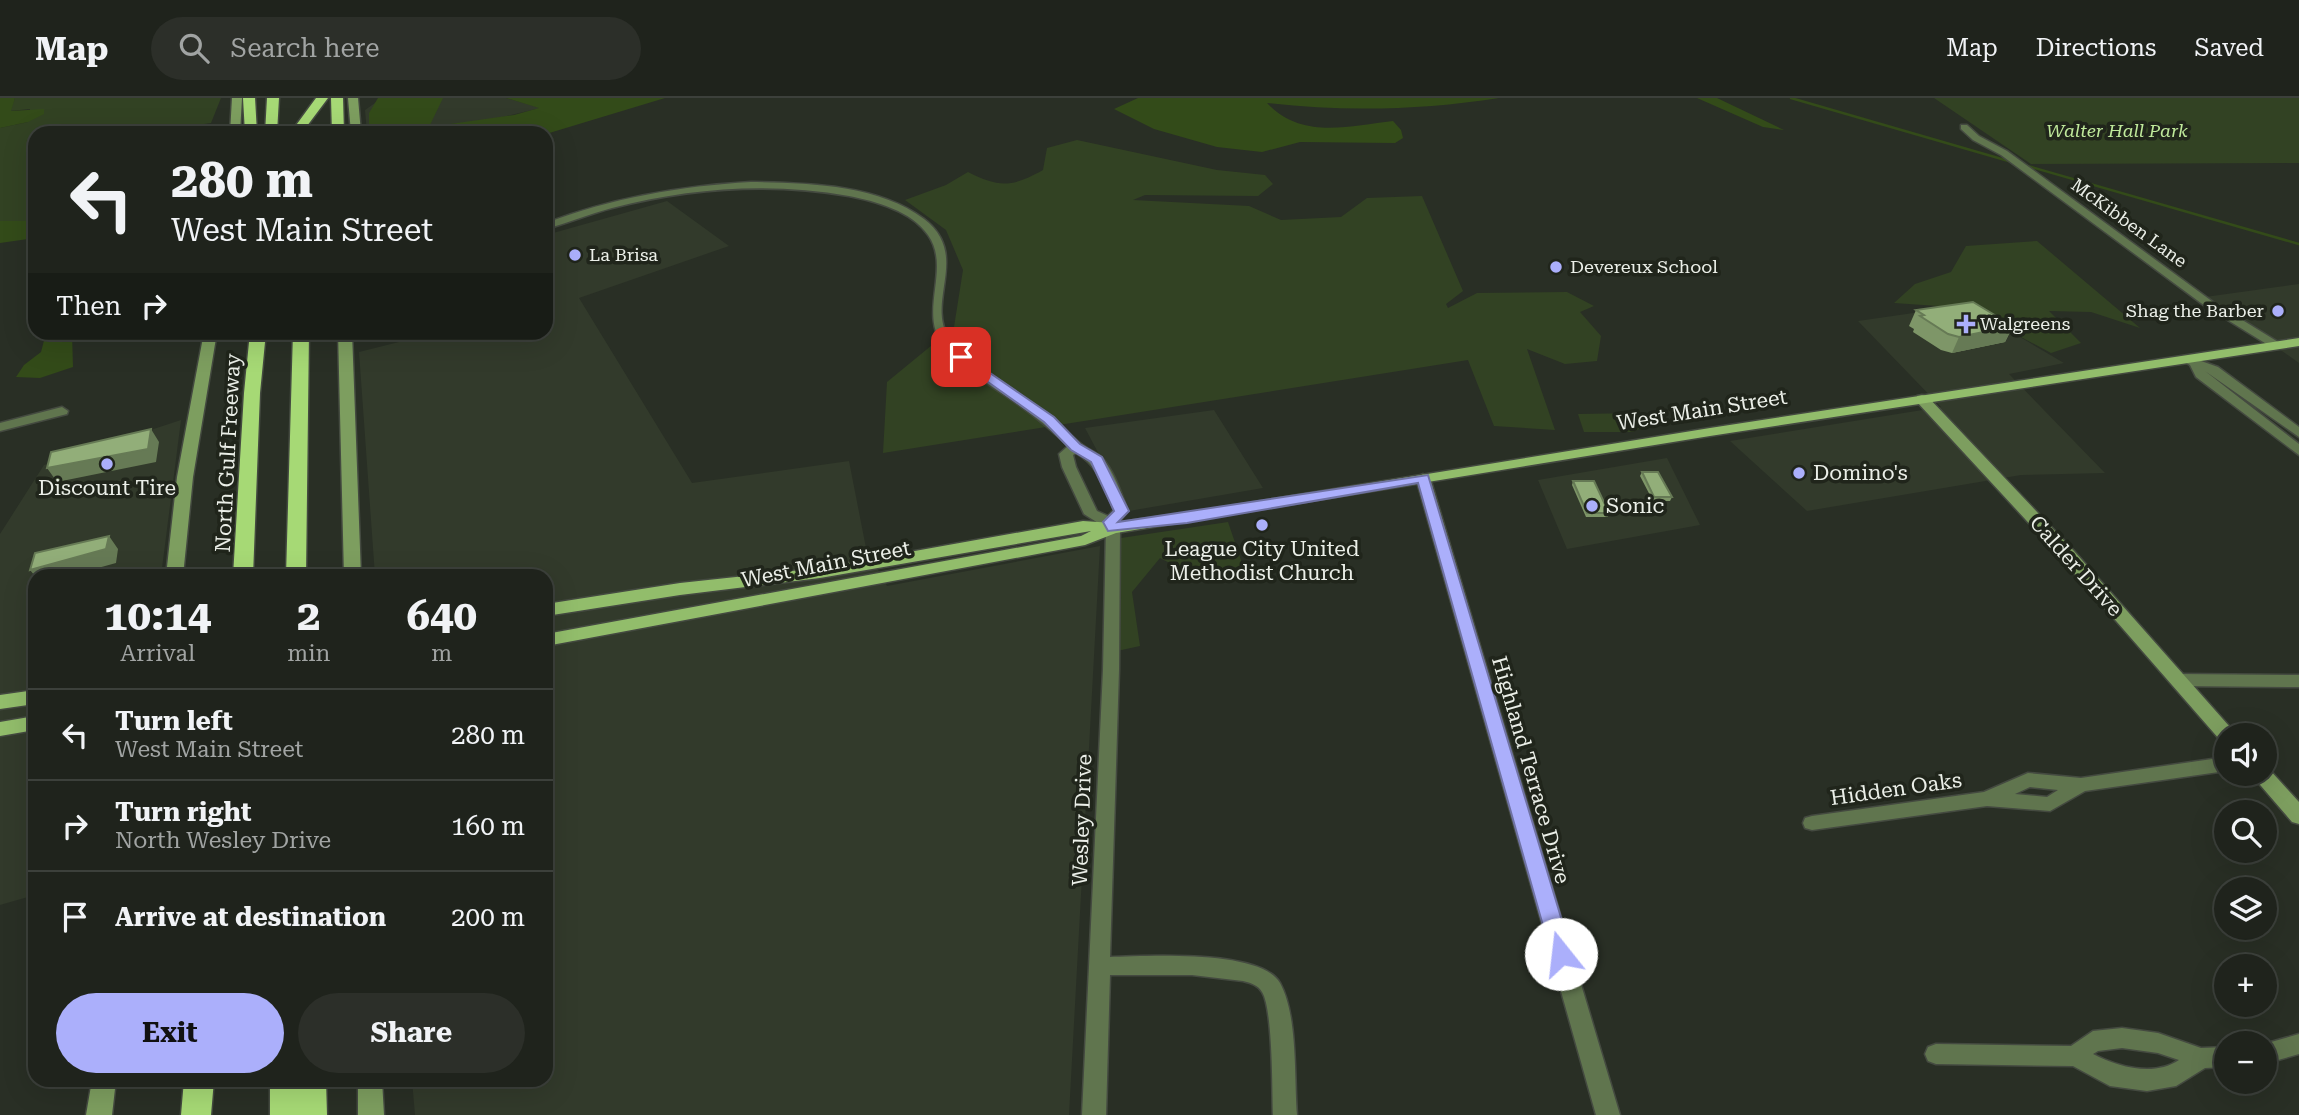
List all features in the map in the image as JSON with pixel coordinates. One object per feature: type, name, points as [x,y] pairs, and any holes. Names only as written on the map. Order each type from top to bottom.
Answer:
[{"type":"highway","points":[[249,98],[251,126]]},
{"type":"highway","points":[[271,126],[273,98]]},
{"type":"highway","points":[[300,126],[304,98]]},
{"type":"highway","points":[[303,126],[322,98]]},
{"type":"highway","points":[[337,98],[338,126]]},
{"type":"highway","name":"North Gulf Freeway","points":[[243,569],[257,340]]},
{"type":"highway","points":[[296,569],[301,340]]},
{"type":"highway","points":[[196,1115],[198,1087]]},
{"type":"highway","points":[[285,1087],[285,1115]]},
{"type":"highway","points":[[311,1087],[312,1115]]},
{"type":"main road","points":[[235,126],[237,98]]},
{"type":"main road","points":[[353,98],[355,126]]},
{"type":"main road","points":[[174,569],[185,477],[210,340]]},
{"type":"main road","points":[[345,340],[353,569]]},
{"type":"main road","name":"West Main Street","points":[[553,609],[680,589],[857,567],[1083,526],[1187,518],[1922,399],[2191,362],[2299,342]]},
{"type":"main road","name":"Calder Drive","points":[[1922,399],[2068,555],[2216,723]]},
{"type":"main road","name":"West Main Street","points":[[553,639],[1085,540],[1111,525]]},
{"type":"main road","points":[[0,702],[28,698]]},
{"type":"main road","points":[[0,729],[28,724]]},
{"type":"main road","points":[[2273,786],[2299,816]]},
{"type":"main road","points":[[99,1115],[103,1087]]},
{"type":"main road","points":[[370,1087],[371,1115]]},
{"type":"street","name":"McKibben Lane","points":[[1964,127],[1976,138],[2025,168],[2209,303],[2277,345]]},
{"type":"street","points":[[553,220],[653,195],[696,187],[734,185],[785,184],[832,190],[885,201],[907,212],[934,235],[943,260],[937,323],[947,345],[1049,420],[1075,447],[1066,454],[1069,467],[1091,514],[1111,525]]},
{"type":"street","points":[[2191,362],[2214,370],[2299,433]]},
{"type":"street","points":[[2191,362],[2200,374],[2299,451]]},
{"type":"street","points":[[0,427],[62,411]]},
{"type":"street","name":"Wesley Drive","points":[[1075,447],[1097,460],[1121,511],[1111,525],[1111,670],[1094,1115]]},
{"type":"street","name":"Highland Terrace Drive","points":[[1423,478],[1608,1115]]},
{"type":"street","points":[[2178,680],[2299,681]]},
{"type":"street","name":"Hidden Oaks","points":[[1812,823],[1987,799],[2050,804],[2081,785],[2214,766]]},
{"type":"street","points":[[1100,966],[1212,967],[1248,971],[1266,978],[1272,987],[1277,1018],[1285,1115]]},
{"type":"street","points":[[2075,1056],[2093,1041],[2122,1038],[2158,1043],[2200,1058],[2214,1057]]},
{"type":"street","points":[[2277,1050],[2299,1044]]},
{"type":"street","points":[[1936,1054],[2075,1056],[2110,1075],[2147,1080],[2176,1075],[2200,1058]]},
{"type":"shaded area","points":[[0,98],[15,98],[11,111],[44,109],[44,114],[28,122],[0,128]]},
{"type":"shaded area","points":[[378,98],[443,98],[429,126],[369,126],[369,113]]},
{"type":"shaded area","points":[[382,98],[506,98],[541,108],[490,120],[433,126],[366,126],[365,110]]},
{"type":"shaded area","points":[[506,98],[665,98],[553,132],[553,126],[436,126],[514,115],[539,108]]},
{"type":"shaded area","points":[[1138,98],[1499,98],[1383,108],[1325,108],[1267,103],[1280,115],[1310,126],[1343,127],[1393,121],[1401,130],[1403,138],[1395,143],[1300,142],[1262,152],[1217,147],[1154,129],[1114,109]]},
{"type":"shaded area","points":[[1697,98],[1717,98],[1784,130],[1763,127]]},
{"type":"shaded area","points":[[667,201],[729,246],[579,298],[692,483],[849,461],[866,548],[887,586],[1100,546],[1069,1115],[415,1115],[413,1087],[553,1087],[553,569],[374,569],[359,352],[407,340],[553,340],[553,233]]},
{"type":"shaded area","points":[[0,221],[28,221],[28,239],[0,243]]},
{"type":"shaded area","points":[[2299,284],[2299,363],[2205,297]]},
{"type":"shaded area","points":[[1948,308],[1974,310],[2064,363],[2009,374],[2105,473],[2021,475],[1807,511],[1730,441],[1941,407],[1858,321]]},
{"type":"shaded area","points":[[44,340],[72,340],[73,367],[40,378],[16,377],[24,365],[41,352]]},
{"type":"shaded area","points":[[1214,410],[1263,488],[1129,511],[1085,428]]},
{"type":"shaded area","points":[[181,420],[162,569],[28,569],[28,897],[0,905],[0,534],[44,465]]},
{"type":"shaded area","points":[[1667,458],[1700,525],[1567,549],[1538,480]]},
{"type":"green space","points":[[15,98],[221,98],[211,123],[190,126],[28,126],[28,221],[0,221],[0,128],[28,122],[30,109],[10,111]]},
{"type":"green space","name":"Walter Hall Park","points":[[1934,98],[2299,98],[2299,163],[2031,164]]},
{"type":"green space","points":[[1077,140],[1217,170],[1265,175],[1273,184],[1258,196],[1145,195],[1133,200],[1249,206],[1281,220],[1341,217],[1367,198],[1422,196],[1463,291],[1446,304],[1448,308],[1477,293],[1567,292],[1594,306],[1580,312],[1601,336],[1597,361],[1565,364],[1527,349],[1555,430],[1494,426],[1468,360],[883,453],[887,382],[954,327],[963,270],[946,230],[905,200],[946,185],[968,172],[997,183],[1023,180],[1043,170],[1047,148]]},
{"type":"green space","points":[[2037,241],[2140,328],[2091,312],[2049,311],[2081,343],[2051,353],[2008,330],[1981,309],[1894,303],[1915,284],[1951,272],[1966,246]]},
{"type":"green space","points":[[1642,413],[1650,423],[1633,432],[1584,432],[1578,414]]},
{"type":"green space","points":[[1228,522],[1243,566],[1193,575],[1160,558],[1132,592],[1140,646],[1117,651],[1121,538]]},
{"type":"building","points":[[1973,302],[2013,326],[1959,337],[1948,334],[1920,316],[1924,315],[1916,310]]},
{"type":"building","points":[[151,429],[148,449],[47,468],[51,452]]},
{"type":"building","points":[[1642,472],[1658,472],[1672,497],[1654,497]]},
{"type":"building","name":"Sonic","points":[[1573,481],[1594,481],[1609,513],[1587,513]]},
{"type":"building","points":[[109,536],[106,549],[30,569],[35,553]]},
{"type":"waterway","points":[[1791,98],[2012,162]]},
{"type":"waterway","points":[[2024,165],[2299,244]]},
{"type":"place","name":"La Brisa","points":[[575,255]]},
{"type":"place","name":"Devereux School","points":[[1556,267]]},
{"type":"place","name":"Shag the Barber","points":[[2278,311]]},
{"type":"place","name":"Walgreens","points":[[1966,324]]},
{"type":"place","name":"Discount Tire","points":[[107,464]]},
{"type":"place","name":"Domino's","points":[[1799,473]]},
{"type":"place","name":"Sonic","points":[[1592,506]]},
{"type":"place","name":"League City United Methodist Church","points":[[1262,525]]},
{"type":"route","points":[[961,357],[1049,420],[1075,447],[1097,460],[1121,511],[1110,522],[1113,527],[1187,518],[1423,478],[1561,954]]}]
